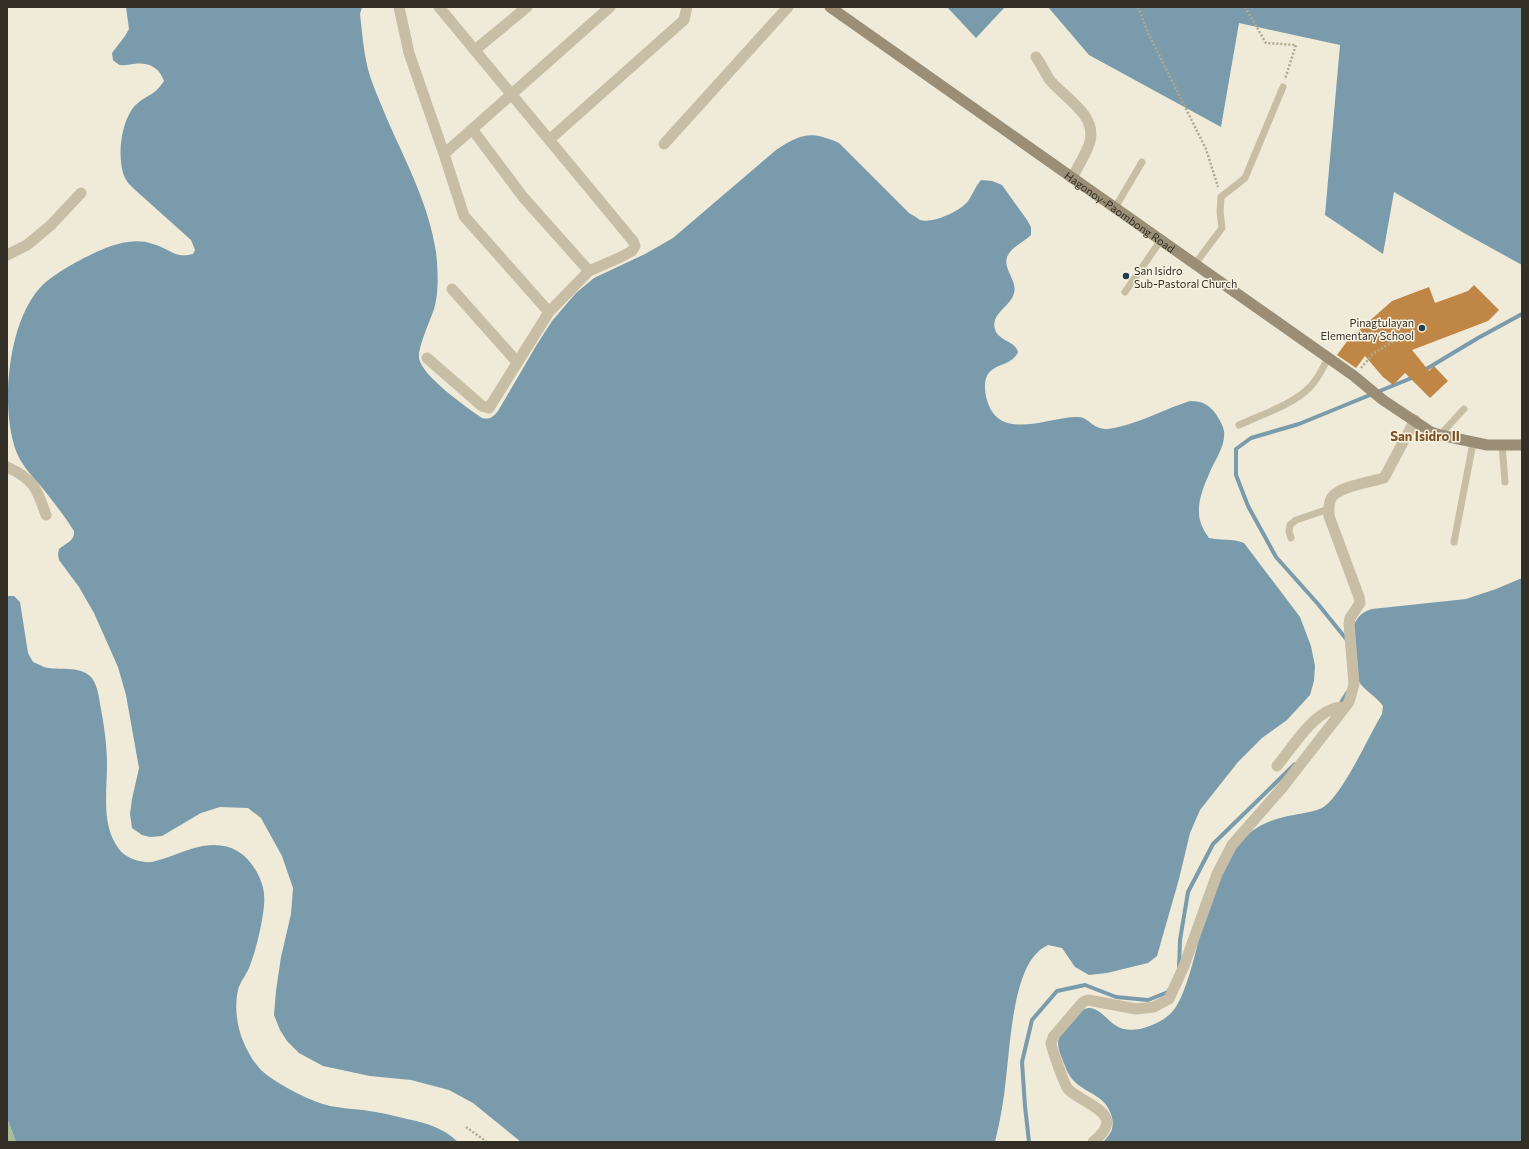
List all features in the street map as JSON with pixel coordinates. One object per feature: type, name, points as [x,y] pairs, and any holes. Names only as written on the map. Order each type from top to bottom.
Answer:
[{"type":"main road","name":"Hagonoy-Paombong Road","points":[[830,7],[1358,379],[1383,400],[1431,432],[1440,436],[1473,443],[1522,445]]},
{"type":"street","points":[[399,7],[409,53],[464,216],[549,312]]},
{"type":"street","points":[[427,358],[482,406],[489,408],[516,362],[549,312],[589,271],[621,258],[632,251],[635,246],[633,241],[439,7]]},
{"type":"street","points":[[444,154],[610,7]]},
{"type":"street","points":[[549,140],[684,20],[687,13],[687,7]]},
{"type":"street","points":[[664,144],[788,7]]},
{"type":"street","points":[[475,50],[520,9]]},
{"type":"street","points":[[1036,58],[1050,80],[1076,105],[1088,122],[1090,142],[1072,178]]},
{"type":"street","points":[[472,129],[523,197],[589,271]]},
{"type":"street","points":[[7,255],[27,245],[51,225],[82,193]]},
{"type":"street","points":[[452,289],[516,362]]},
{"type":"street","points":[[1277,766],[1312,722],[1323,713],[1340,708],[1349,702],[1354,684],[1348,624],[1360,603],[1329,516],[1332,497],[1344,489],[1384,478],[1415,420]]},
{"type":"street","points":[[7,467],[26,477],[38,491],[46,515]]},
{"type":"street","points":[[1093,1142],[1104,1133],[1107,1123],[1103,1112],[1068,1089],[1053,1051],[1051,1043],[1053,1037],[1083,1002],[1088,1000],[1136,1009],[1154,1006],[1169,999],[1184,966],[1217,874],[1232,845],[1282,788],[1340,708]]},
{"type":"lane","points":[[1195,264],[1222,228],[1220,212],[1221,196],[1244,178],[1283,87]]},
{"type":"lane","points":[[1115,208],[1142,162]]},
{"type":"lane","points":[[1125,292],[1161,240]]},
{"type":"lane","points":[[1239,425],[1290,402],[1310,387],[1322,370],[1328,358]]},
{"type":"lane","points":[[1440,436],[1464,409]]},
{"type":"lane","points":[[1454,542],[1473,443]]},
{"type":"lane","points":[[1502,445],[1505,482]]},
{"type":"lane","points":[[1291,538],[1289,531],[1290,525],[1296,520],[1329,509]]},
{"type":"path","points":[[1138,7],[1150,36],[1206,149],[1221,196]]},
{"type":"path","points":[[1245,7],[1266,43],[1296,45],[1283,87]]},
{"type":"path","points":[[1358,379],[1373,354],[1406,333]]},
{"type":"path","points":[[466,1127],[487,1142]]},
{"type":"green space","points":[[7,1118],[16,1142],[7,1142]]},
{"type":"water","points":[[126,7],[362,7],[360,14],[364,52],[369,72],[428,217],[436,252],[438,281],[436,303],[422,341],[419,358],[422,365],[436,382],[482,418],[487,419],[495,415],[552,321],[576,293],[594,278],[645,254],[673,238],[785,144],[800,137],[814,135],[839,143],[909,213],[920,220],[932,220],[946,216],[959,209],[968,201],[981,180],[992,181],[1002,185],[1027,220],[1031,227],[1031,235],[1013,249],[1006,260],[1014,283],[1014,293],[1009,302],[997,315],[994,326],[998,335],[1014,346],[1018,352],[1010,361],[989,373],[986,378],[985,389],[987,401],[991,410],[998,418],[1008,423],[1018,425],[1079,417],[1099,428],[1110,429],[1136,422],[1190,401],[1204,404],[1216,414],[1223,427],[1224,437],[1199,503],[1199,516],[1201,523],[1209,538],[1244,543],[1300,617],[1311,646],[1315,666],[1314,681],[1310,695],[1287,720],[1262,738],[1238,762],[1200,810],[1190,833],[1179,879],[1157,956],[1148,963],[1107,973],[1089,975],[1075,967],[1062,948],[1048,945],[1041,949],[1030,962],[1023,976],[1014,1011],[1004,1094],[995,1142],[521,1142],[473,1103],[449,1090],[411,1080],[370,1076],[323,1066],[299,1053],[287,1041],[280,1030],[274,1015],[281,957],[291,914],[293,888],[282,856],[261,818],[248,808],[220,807],[201,813],[162,836],[150,837],[142,835],[132,828],[130,814],[139,768],[126,695],[118,667],[94,613],[79,587],[59,560],[59,549],[72,540],[74,531],[58,508],[23,465],[16,451],[11,433],[8,412],[8,390],[14,344],[20,323],[28,304],[45,283],[76,262],[99,251],[122,243],[136,241],[149,243],[181,255],[193,254],[195,250],[191,240],[130,185],[122,170],[122,138],[124,127],[132,109],[142,100],[155,92],[164,81],[159,72],[152,66],[144,64],[120,65],[113,60],[112,53],[129,29]]},
{"type":"water","points":[[947,7],[1005,7],[976,38]]},
{"type":"water","points":[[1048,7],[1522,7],[1522,265],[1394,192],[1383,254],[1325,215],[1340,45],[1239,23],[1221,127],[1089,55]]},
{"type":"water","points":[[1522,578],[1522,1142],[1103,1142],[1110,1134],[1112,1129],[1112,1116],[1102,1101],[1072,1079],[1066,1070],[1059,1050],[1058,1041],[1060,1035],[1077,1014],[1088,1008],[1096,1010],[1115,1025],[1128,1030],[1135,1030],[1150,1026],[1169,1015],[1175,1008],[1185,987],[1210,904],[1227,864],[1238,845],[1249,833],[1263,824],[1278,818],[1322,808],[1337,793],[1353,768],[1382,714],[1383,706],[1359,682],[1354,625],[1359,617],[1363,613],[1372,609],[1466,599]]},
{"type":"water","points":[[7,596],[14,596],[20,602],[28,653],[33,662],[44,667],[81,671],[91,677],[95,683],[99,697],[106,742],[107,820],[113,840],[119,849],[125,855],[134,859],[143,862],[152,862],[203,846],[225,846],[243,855],[257,872],[264,893],[263,915],[253,956],[249,968],[240,984],[236,1001],[236,1011],[240,1033],[254,1062],[261,1070],[274,1080],[301,1095],[316,1101],[330,1106],[374,1112],[421,1122],[447,1133],[458,1142],[16,1142],[7,1118]]},
{"type":"building","name":"Pinagtulayan Elementary School","points":[[1474,285],[1499,310],[1488,321],[1412,350],[1429,371],[1434,366],[1448,381],[1430,398],[1405,373],[1393,385],[1383,377],[1365,356],[1356,368],[1337,355],[1348,340],[1392,301],[1429,287],[1435,303],[1468,291]]},
{"type":"waterway","points":[[1423,371],[1522,314]]},
{"type":"waterway","points":[[1347,640],[1318,604],[1276,557],[1248,506],[1236,475],[1236,449],[1251,438],[1299,424],[1414,377]]},
{"type":"waterway","points":[[1339,706],[1347,693]]},
{"type":"waterway","points":[[1179,968],[1180,940],[1188,892],[1213,844],[1295,764]]},
{"type":"waterway","points":[[1029,1142],[1022,1062],[1032,1020],[1057,991],[1085,985],[1116,997],[1148,1000],[1168,992],[1169,990]]},
{"type":"place","name":"San Isidro Sub-Pastoral Church","points":[[1126,276]]},
{"type":"place","name":"Pinagtulayan Elementary School","points":[[1422,328]]},
{"type":"district","name":"San Isidro II","points":[[1425,436]]}]
